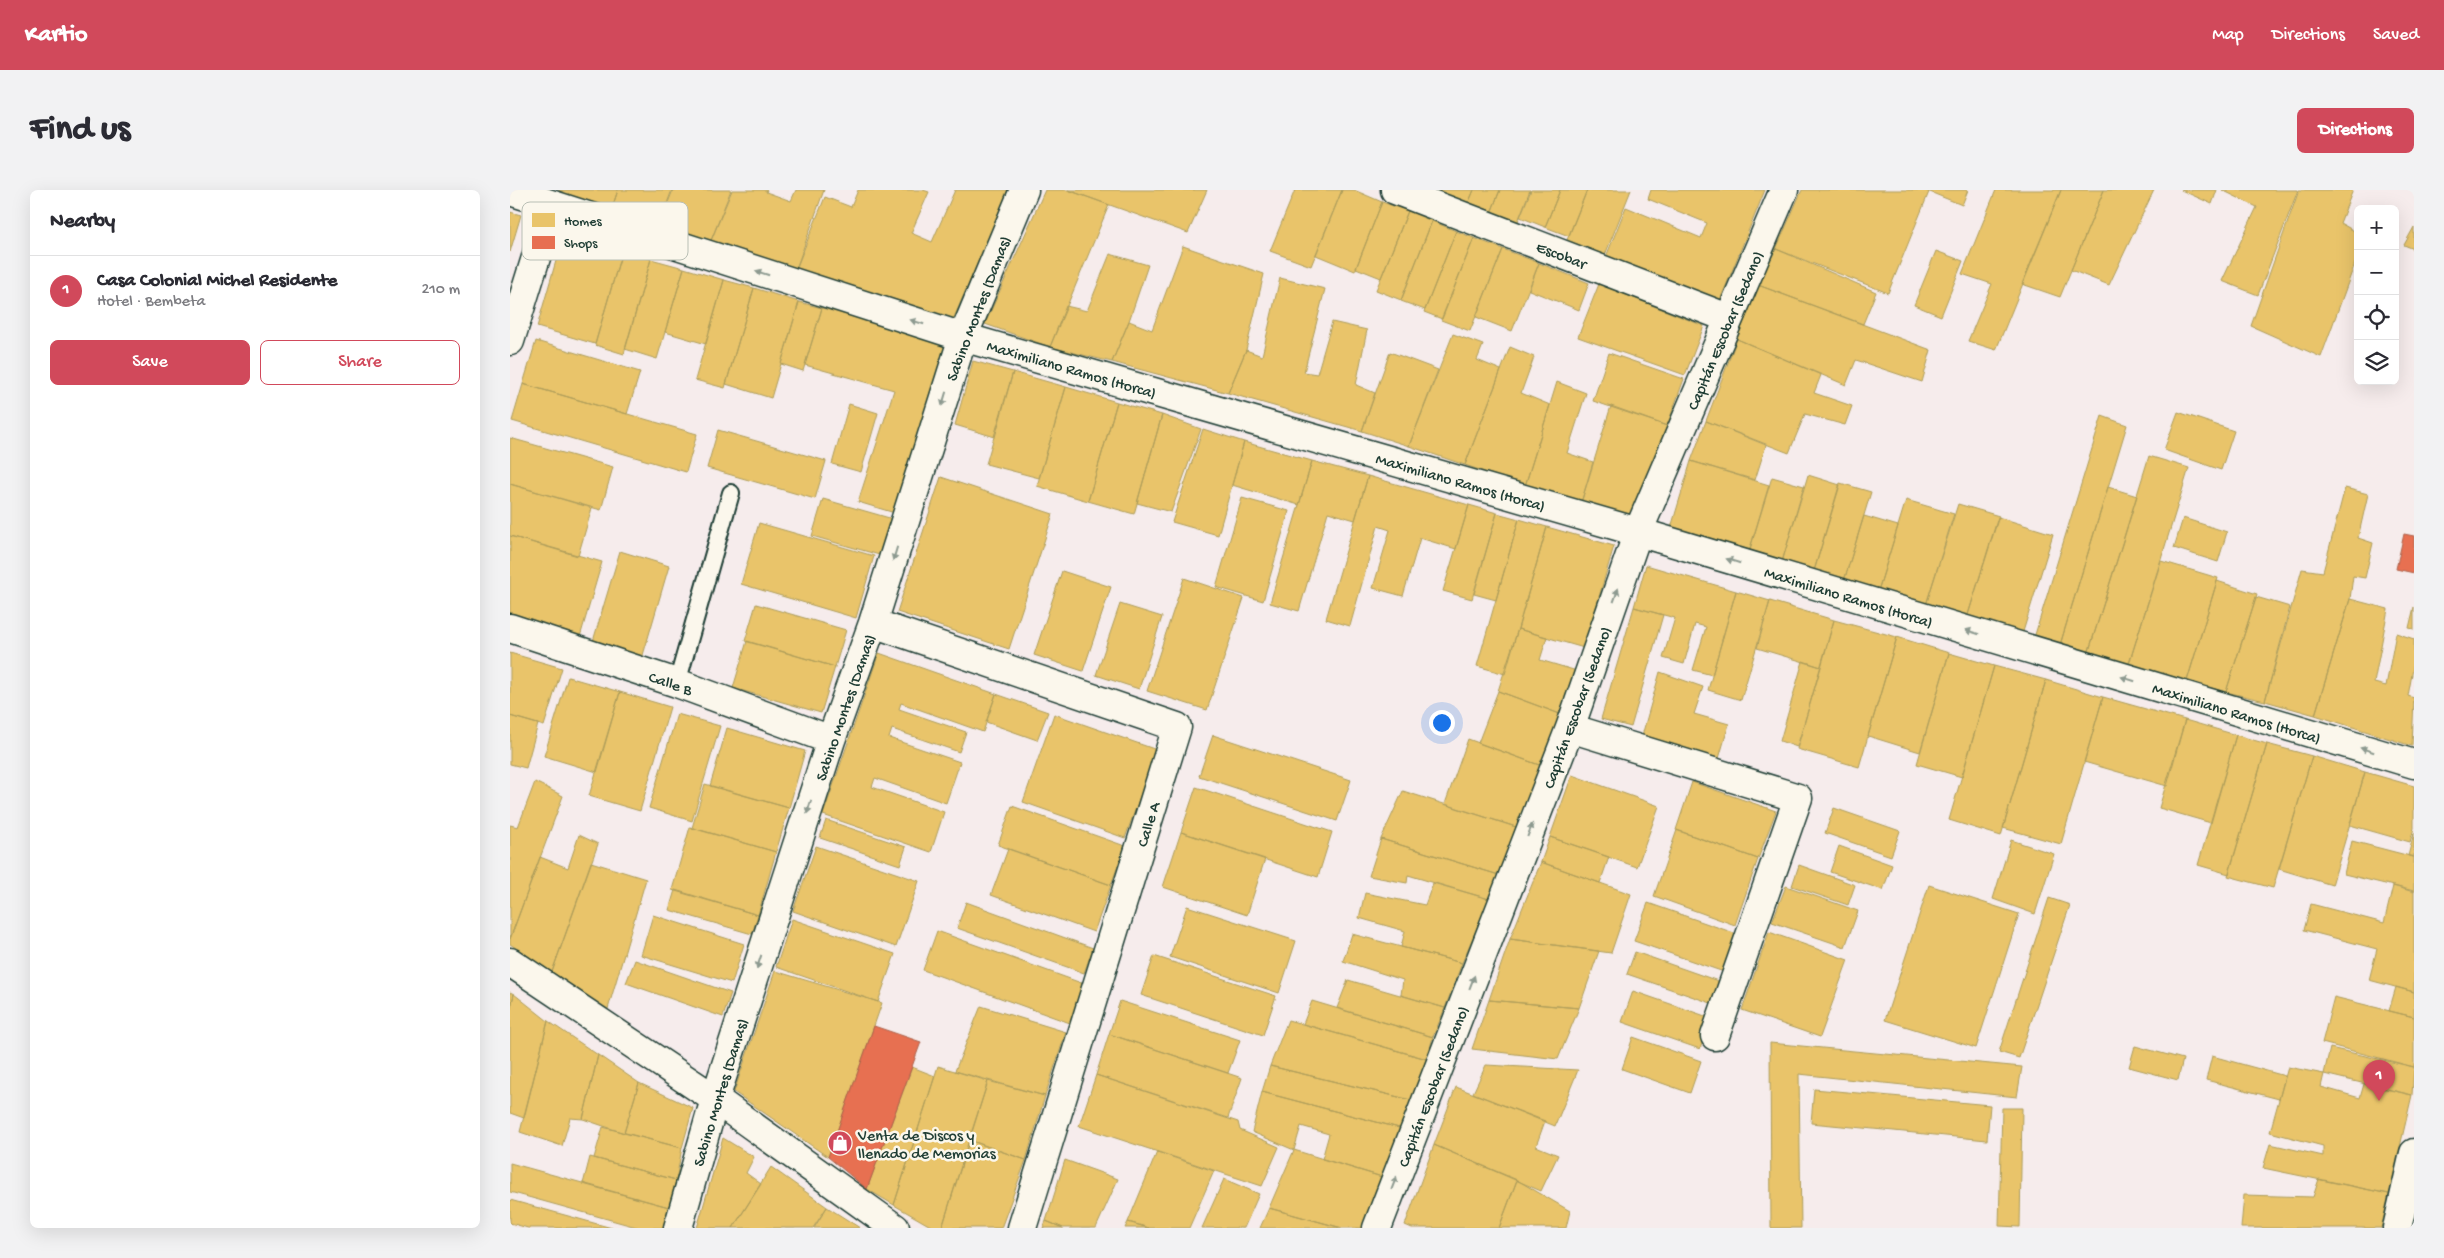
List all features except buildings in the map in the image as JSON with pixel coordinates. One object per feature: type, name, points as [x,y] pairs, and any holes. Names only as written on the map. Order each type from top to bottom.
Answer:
[{"type":"street","name":"Sabino Montes (Damas)","points":[[678,1228],[715,1099],[831,740],[873,623],[963,337],[1024,190]]},
{"type":"street","name":"Escobar","points":[[1396,190],[1728,318]]},
{"type":"street","name":"Capitán Escobar (Sedano)","points":[[1377,1228],[1570,728],[1638,532],[1784,190]]},
{"type":"street","name":"Maximiliano Ramos (Horca)","points":[[510,191],[541,202]]},
{"type":"street","name":"Maximiliano Ramos (Horca)","points":[[688,249],[963,337],[1638,532],[2414,764]]},
{"type":"street","points":[[510,341],[535,260]]},
{"type":"street","name":"Calle A","points":[[873,623],[1177,727],[1022,1228]]},
{"type":"street","name":"Calle B","points":[[510,628],[677,683],[831,740]]},
{"type":"street","points":[[1570,728],[1798,798],[1715,1036]]},
{"type":"street","points":[[510,962],[715,1099],[895,1228]]},
{"type":"street","points":[[2397,1228],[2414,1153]]},
{"type":"lane","points":[[677,683],[731,493]]},
{"type":"place","name":"Casa Colonial Michel Residente","points":[[2379,1101]]},
{"type":"place","name":"Venta de Discos y llenado de Memorias","points":[[840,1143]]}]
